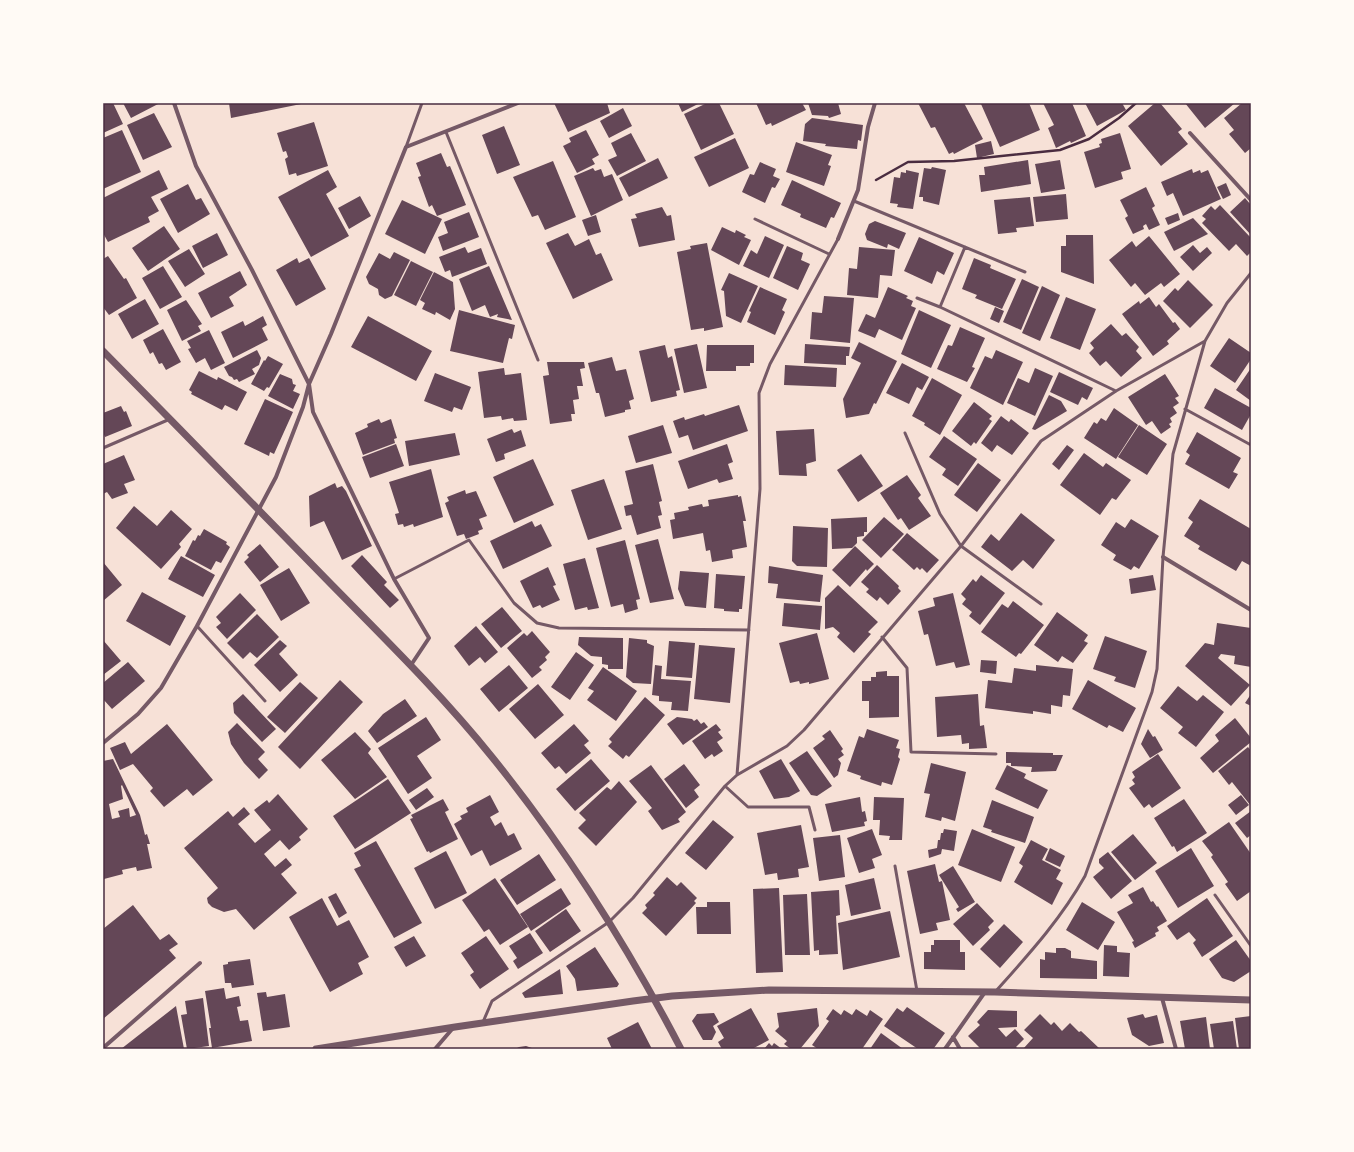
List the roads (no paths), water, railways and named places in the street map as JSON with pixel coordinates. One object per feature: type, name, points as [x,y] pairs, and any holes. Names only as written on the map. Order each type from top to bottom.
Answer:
[{"type":"street","points":[[174,103],[196,166],[252,270],[309,384],[313,412],[394,579],[429,638],[411,666]]},
{"type":"street","points":[[103,743],[138,714],[160,688],[197,626],[249,526],[276,478],[303,407],[309,384],[334,327],[406,147],[446,132],[508,105],[518,103]]},
{"type":"street","points":[[838,239],[858,190],[868,127],[875,103]]},
{"type":"street","points":[[1190,133],[1251,200]]},
{"type":"street","points":[[103,351],[411,666],[492,757],[548,832],[609,922],[655,999],[681,1049]]},
{"type":"street","points":[[1163,558],[1251,610]]},
{"type":"street","points":[[103,1048],[200,963]]},
{"type":"street","points":[[316,1049],[455,1026],[655,999],[769,990],[995,992],[1251,1000]]},
{"type":"street","points":[[945,1049],[986,992]]},
{"type":"street","points":[[1162,998],[1176,1049]]},
{"type":"street","points":[[434,1049],[455,1026]]},
{"type":"street","points":[[953,1037],[960,1049]]},
{"type":"lane","points":[[406,147],[422,103]]},
{"type":"lane","points":[[446,132],[538,360]]},
{"type":"lane","points":[[854,200],[1025,272]]},
{"type":"lane","points":[[755,219],[829,254]]},
{"type":"lane","points":[[737,775],[760,489],[759,393],[770,364],[838,239]]},
{"type":"lane","points":[[940,307],[965,247]]},
{"type":"lane","points":[[995,992],[1050,930],[1073,898],[1085,876],[1152,692],[1157,669],[1163,558],[1173,454],[1205,341],[1227,303],[1251,273]]},
{"type":"lane","points":[[917,298],[940,307],[1116,391]]},
{"type":"lane","points":[[483,1023],[492,1001],[609,922],[633,898],[725,786],[737,775],[786,746],[804,730],[961,546],[1041,441],[1116,391],[1205,341]]},
{"type":"lane","points":[[1185,409],[1251,445]]},
{"type":"lane","points":[[103,448],[170,419]]},
{"type":"lane","points":[[905,433],[940,514],[961,546],[1041,604]]},
{"type":"lane","points":[[394,579],[469,540],[514,603],[537,623],[559,628],[749,630]]},
{"type":"lane","points":[[197,626],[265,701]]},
{"type":"lane","points":[[882,637],[907,668],[911,752],[996,754]]},
{"type":"lane","points":[[725,786],[748,807],[809,807],[815,830]]},
{"type":"lane","points":[[895,866],[918,992]]},
{"type":"lane","points":[[1215,895],[1251,946]]}]
